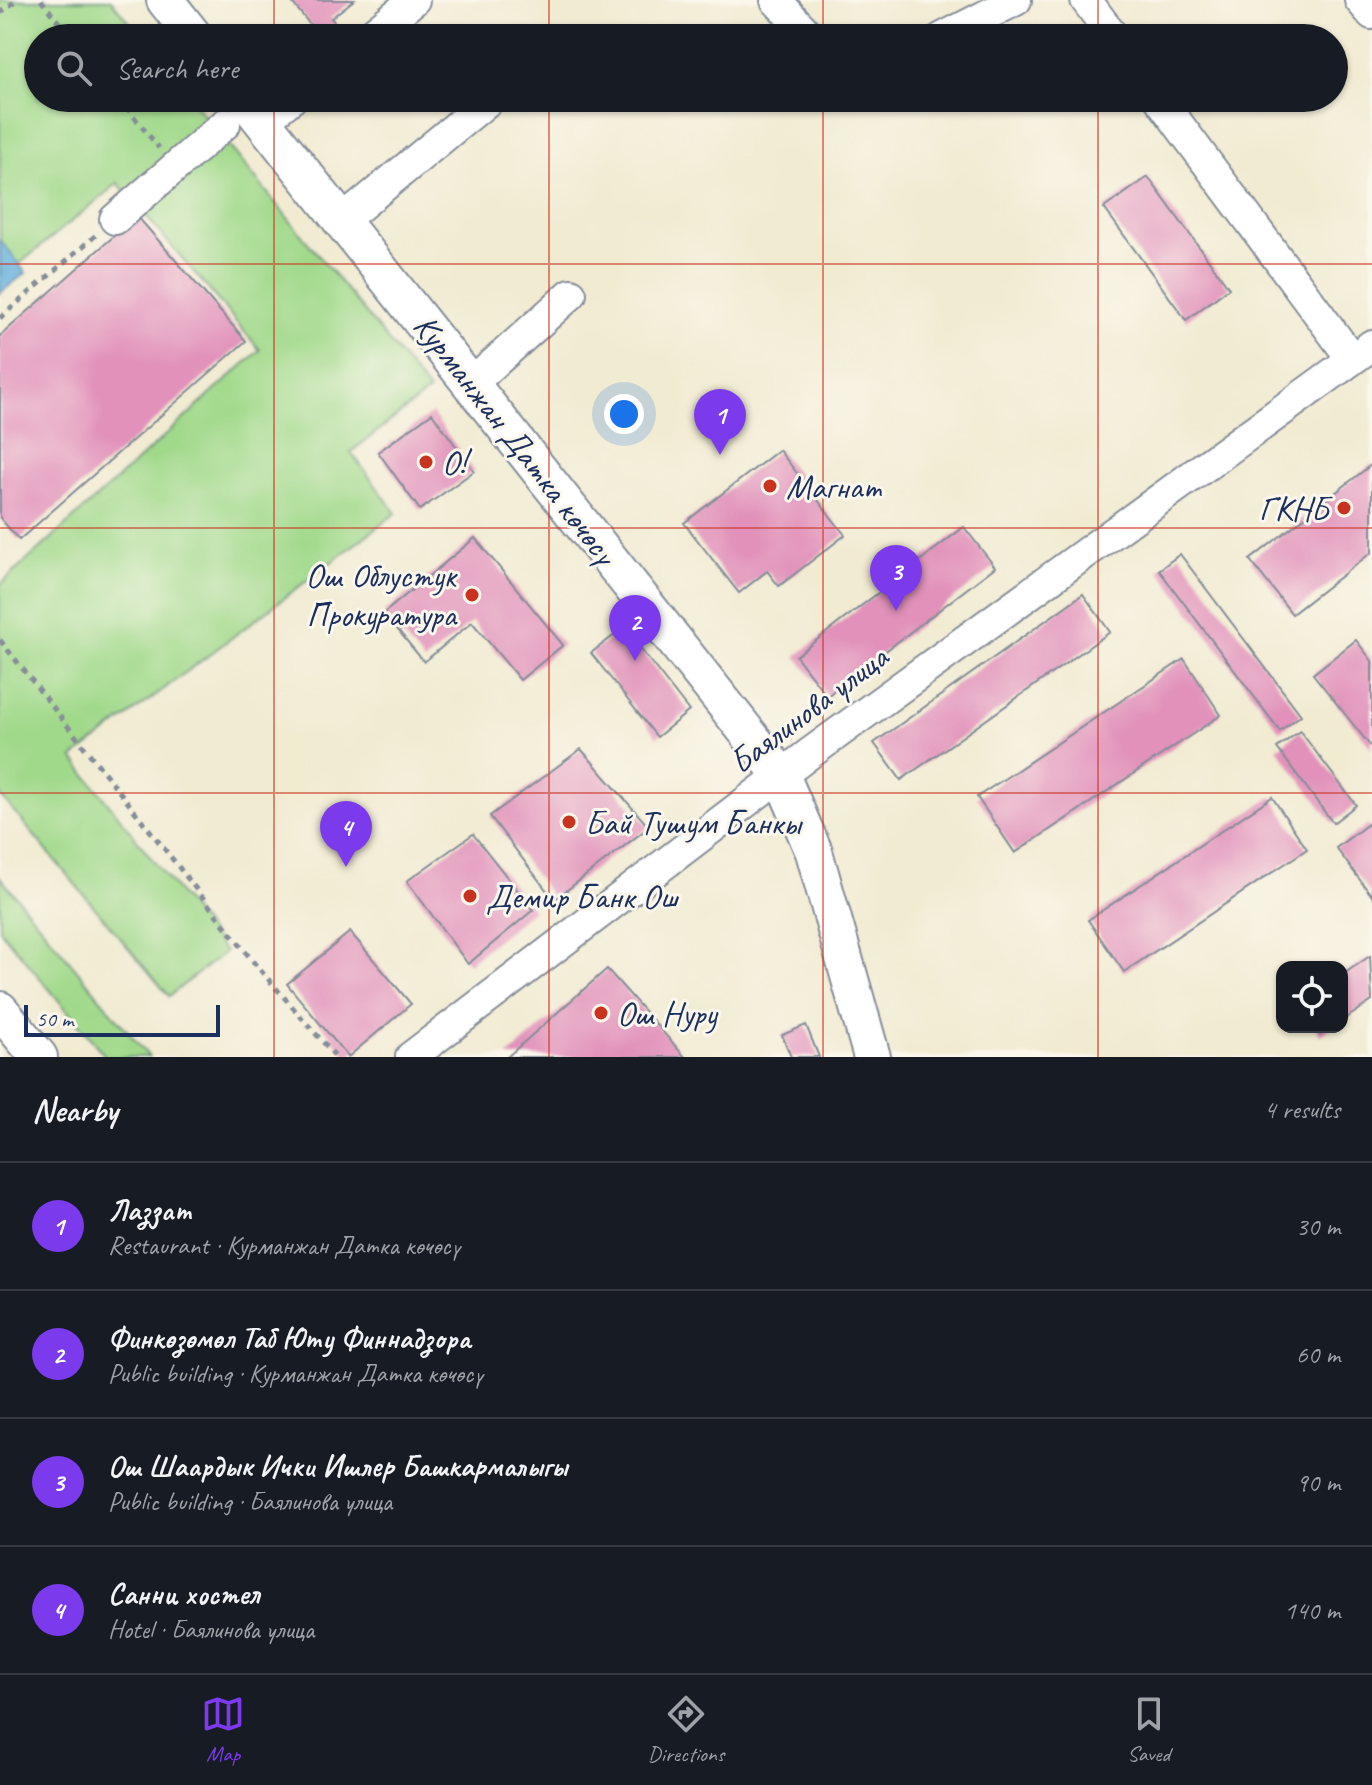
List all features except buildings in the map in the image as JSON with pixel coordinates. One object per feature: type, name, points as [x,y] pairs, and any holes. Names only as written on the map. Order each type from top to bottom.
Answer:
[{"type":"main road","points":[[165,0],[184,24]]},
{"type":"main road","name":"Курманжан Датка көчөсү","points":[[244,114],[343,220],[781,775],[814,852],[872,1057]]},
{"type":"main road","points":[[0,1010],[39,1057]]},
{"type":"street","points":[[384,24],[414,0]]},
{"type":"street","points":[[776,0],[798,24]]},
{"type":"street","points":[[969,24],[1016,0]]},
{"type":"street","points":[[1086,0],[1104,24]]},
{"type":"street","points":[[1360,0],[1372,14]]},
{"type":"street","points":[[343,220],[474,112]]},
{"type":"street","points":[[1170,112],[1362,352]]},
{"type":"street","points":[[115,219],[175,167],[244,114]]},
{"type":"street","points":[[471,384],[571,294]]},
{"type":"street","name":"Баялинова улица","points":[[411,1057],[781,775],[1362,352]]},
{"type":"path","points":[[0,13],[17,0]]},
{"type":"path","points":[[41,0],[60,24]]},
{"type":"path","points":[[130,112],[175,167]]},
{"type":"path","points":[[0,318],[115,219]]},
{"type":"path","points":[[0,640],[255,964],[336,1057]]},
{"type":"green space","points":[[0,0],[111,0],[131,24],[24,24],[24,112],[201,112],[429,391],[351,452],[396,513],[73,758],[225,952],[169,996],[0,795],[0,585],[260,350],[118,183],[0,280]]},
{"type":"green space","points":[[0,877],[149,1057],[106,1057],[0,930]]},
{"type":"water","points":[[0,240],[26,273],[0,293]]},
{"type":"place","name":"Лаззат","points":[[720,455]]},
{"type":"place","name":"О!","points":[[426,462]]},
{"type":"place","name":"Магнат","points":[[770,486]]},
{"type":"place","name":"ГКНБ","points":[[1344,508]]},
{"type":"place","name":"Ош Облустук Прокуратура","points":[[472,595]]},
{"type":"place","name":"Ош Шаардык Ички Ишлер Башкармалыгы","points":[[896,611]]},
{"type":"place","name":"Финкөзөмөл Таб Юту Финнадзора","points":[[635,661]]},
{"type":"place","name":"Бай Тушум Банкы","points":[[569,822]]},
{"type":"place","name":"Санни хостел","points":[[346,867]]},
{"type":"place","name":"Демир Банк Ош","points":[[470,896]]},
{"type":"place","name":"Ош Нуру","points":[[601,1013]]}]
